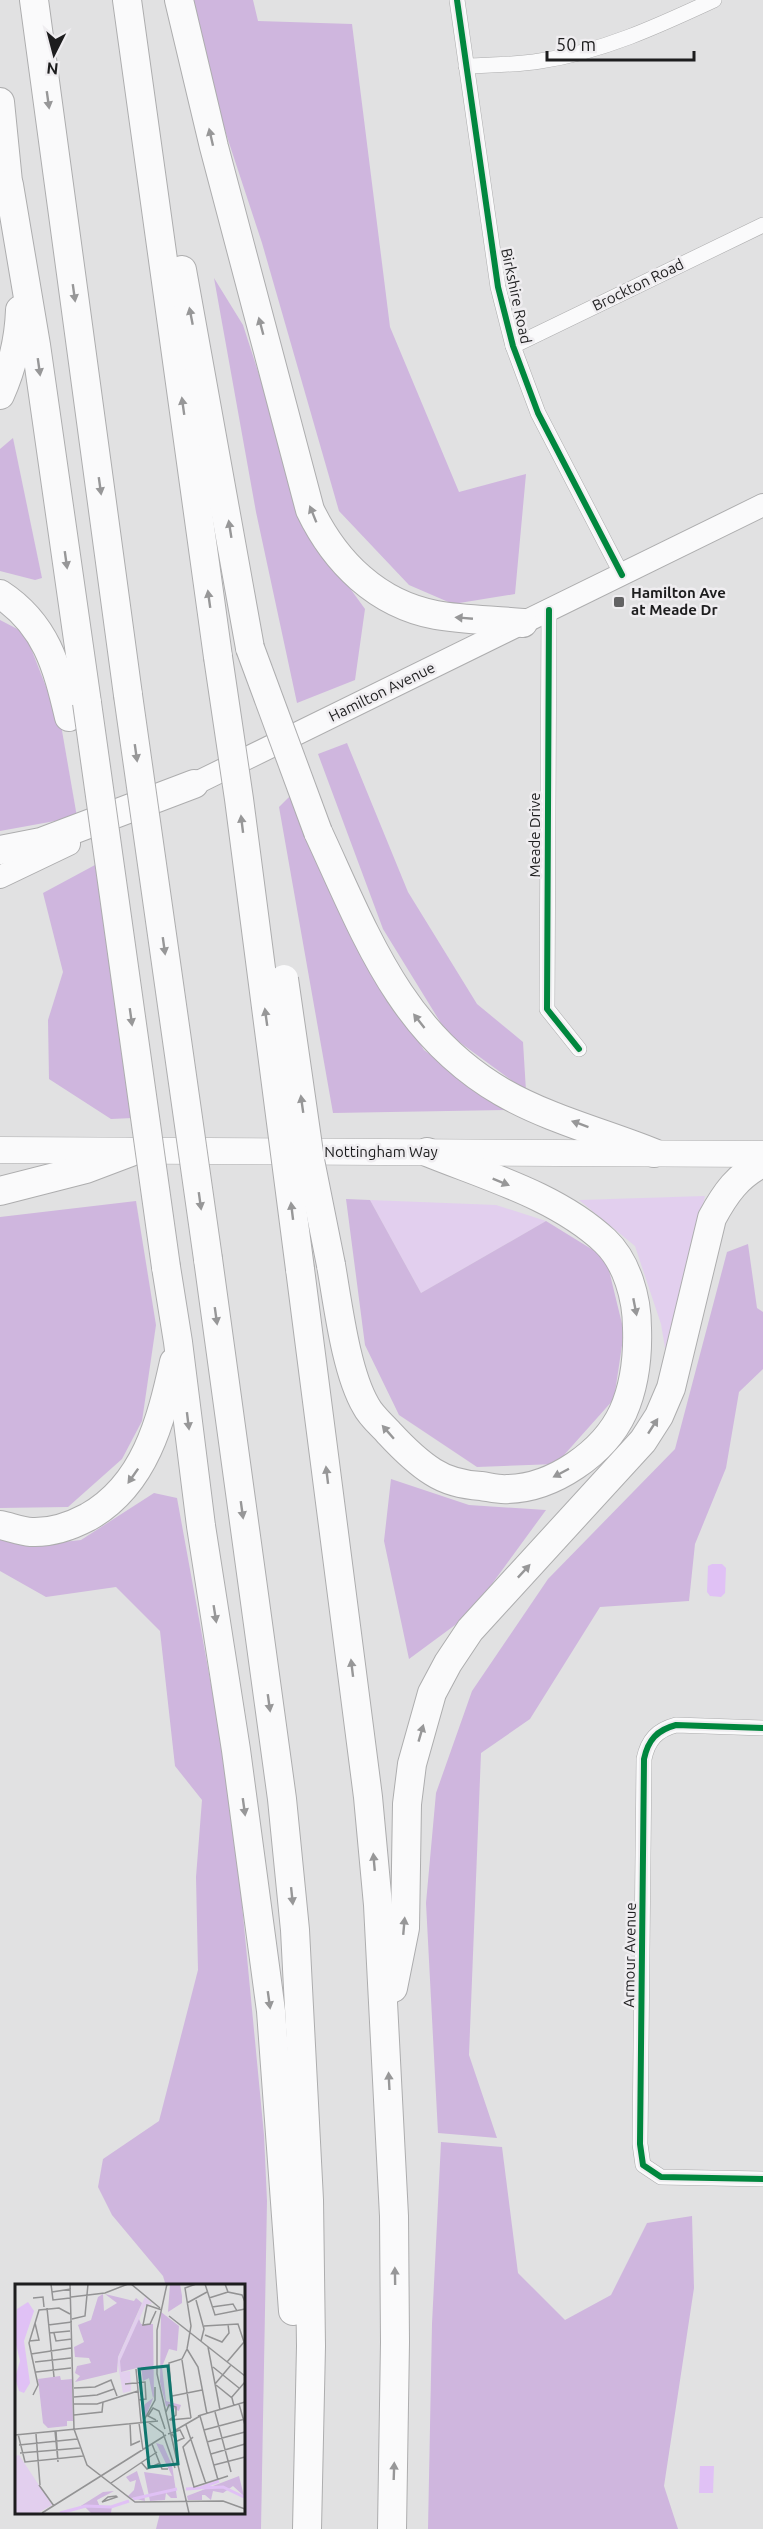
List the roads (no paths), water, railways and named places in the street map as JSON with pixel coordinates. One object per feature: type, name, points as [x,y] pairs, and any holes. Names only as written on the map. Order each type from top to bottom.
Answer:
[{"type":"highway","points":[[34,0],[280,1787],[295,1930],[309,2200],[311,2346],[307,2523]]},
{"type":"highway","points":[[127,0],[239,799],[368,1797],[386,2025],[394,2216],[395,2366],[392,2529]]},
{"type":"highway","points":[[134,0],[229,518],[250,648],[318,832],[396,991],[422,1025],[447,1052],[502,1092],[540,1110],[654,1153]]},
{"type":"highway","points":[[179,0],[213,147],[310,510],[320,532],[337,556],[359,579],[381,594],[407,607],[435,615],[523,623]]},
{"type":"highway","points":[[0,102],[21,298],[20,334],[0,395]]},
{"type":"highway","points":[[9,185],[36,345],[78,710],[117,918],[271,2011],[307,2523]]},
{"type":"highway","points":[[0,594],[11,601],[32,623],[47,644],[78,710]]},
{"type":"highway","points":[[0,850],[41,842],[194,784]]},
{"type":"highway","points":[[254,922],[284,979],[310,1160],[344,1337],[353,1372],[366,1406],[401,1446],[435,1473],[466,1485],[508,1489],[544,1482],[585,1461],[622,1413],[634,1378],[638,1346],[637,1309],[624,1267],[606,1242],[580,1221],[549,1203],[427,1152]]},
{"type":"highway","points":[[0,1191],[86,1169],[131,1152]]},
{"type":"highway","points":[[386,2025],[405,1928],[407,1804],[412,1764],[432,1693],[470,1630],[643,1442],[659,1416],[671,1388],[712,1218],[724,1195],[737,1180],[763,1163]]},
{"type":"highway","points":[[0,1525],[31,1532],[55,1530],[77,1523],[103,1509],[125,1487],[144,1460],[156,1431],[178,1342]]},
{"type":"main road","name":"Hamilton Avenue","points":[[0,877],[763,505]]},
{"type":"main road","name":"Nottingham Way","points":[[0,1150],[763,1154]]},
{"type":"street","name":"Birkshire Road","points":[[457,0],[498,287],[513,346],[538,413],[622,575]]},
{"type":"street","points":[[466,66],[538,62],[604,47],[643,33],[714,0]]},
{"type":"street","name":"Brockton Road","points":[[513,346],[763,225]]},
{"type":"street","name":"Meade Drive","points":[[549,610],[547,1009],[579,1048]]},
{"type":"street","name":"Armour Avenue","points":[[763,1728],[676,1725],[665,1728],[655,1735],[647,1746],[644,1759],[640,2144],[643,2165],[661,2177],[763,2179]]},
{"type":"place","name":"Hamilton Ave at Meade Dr","points":[[619,602]]}]
